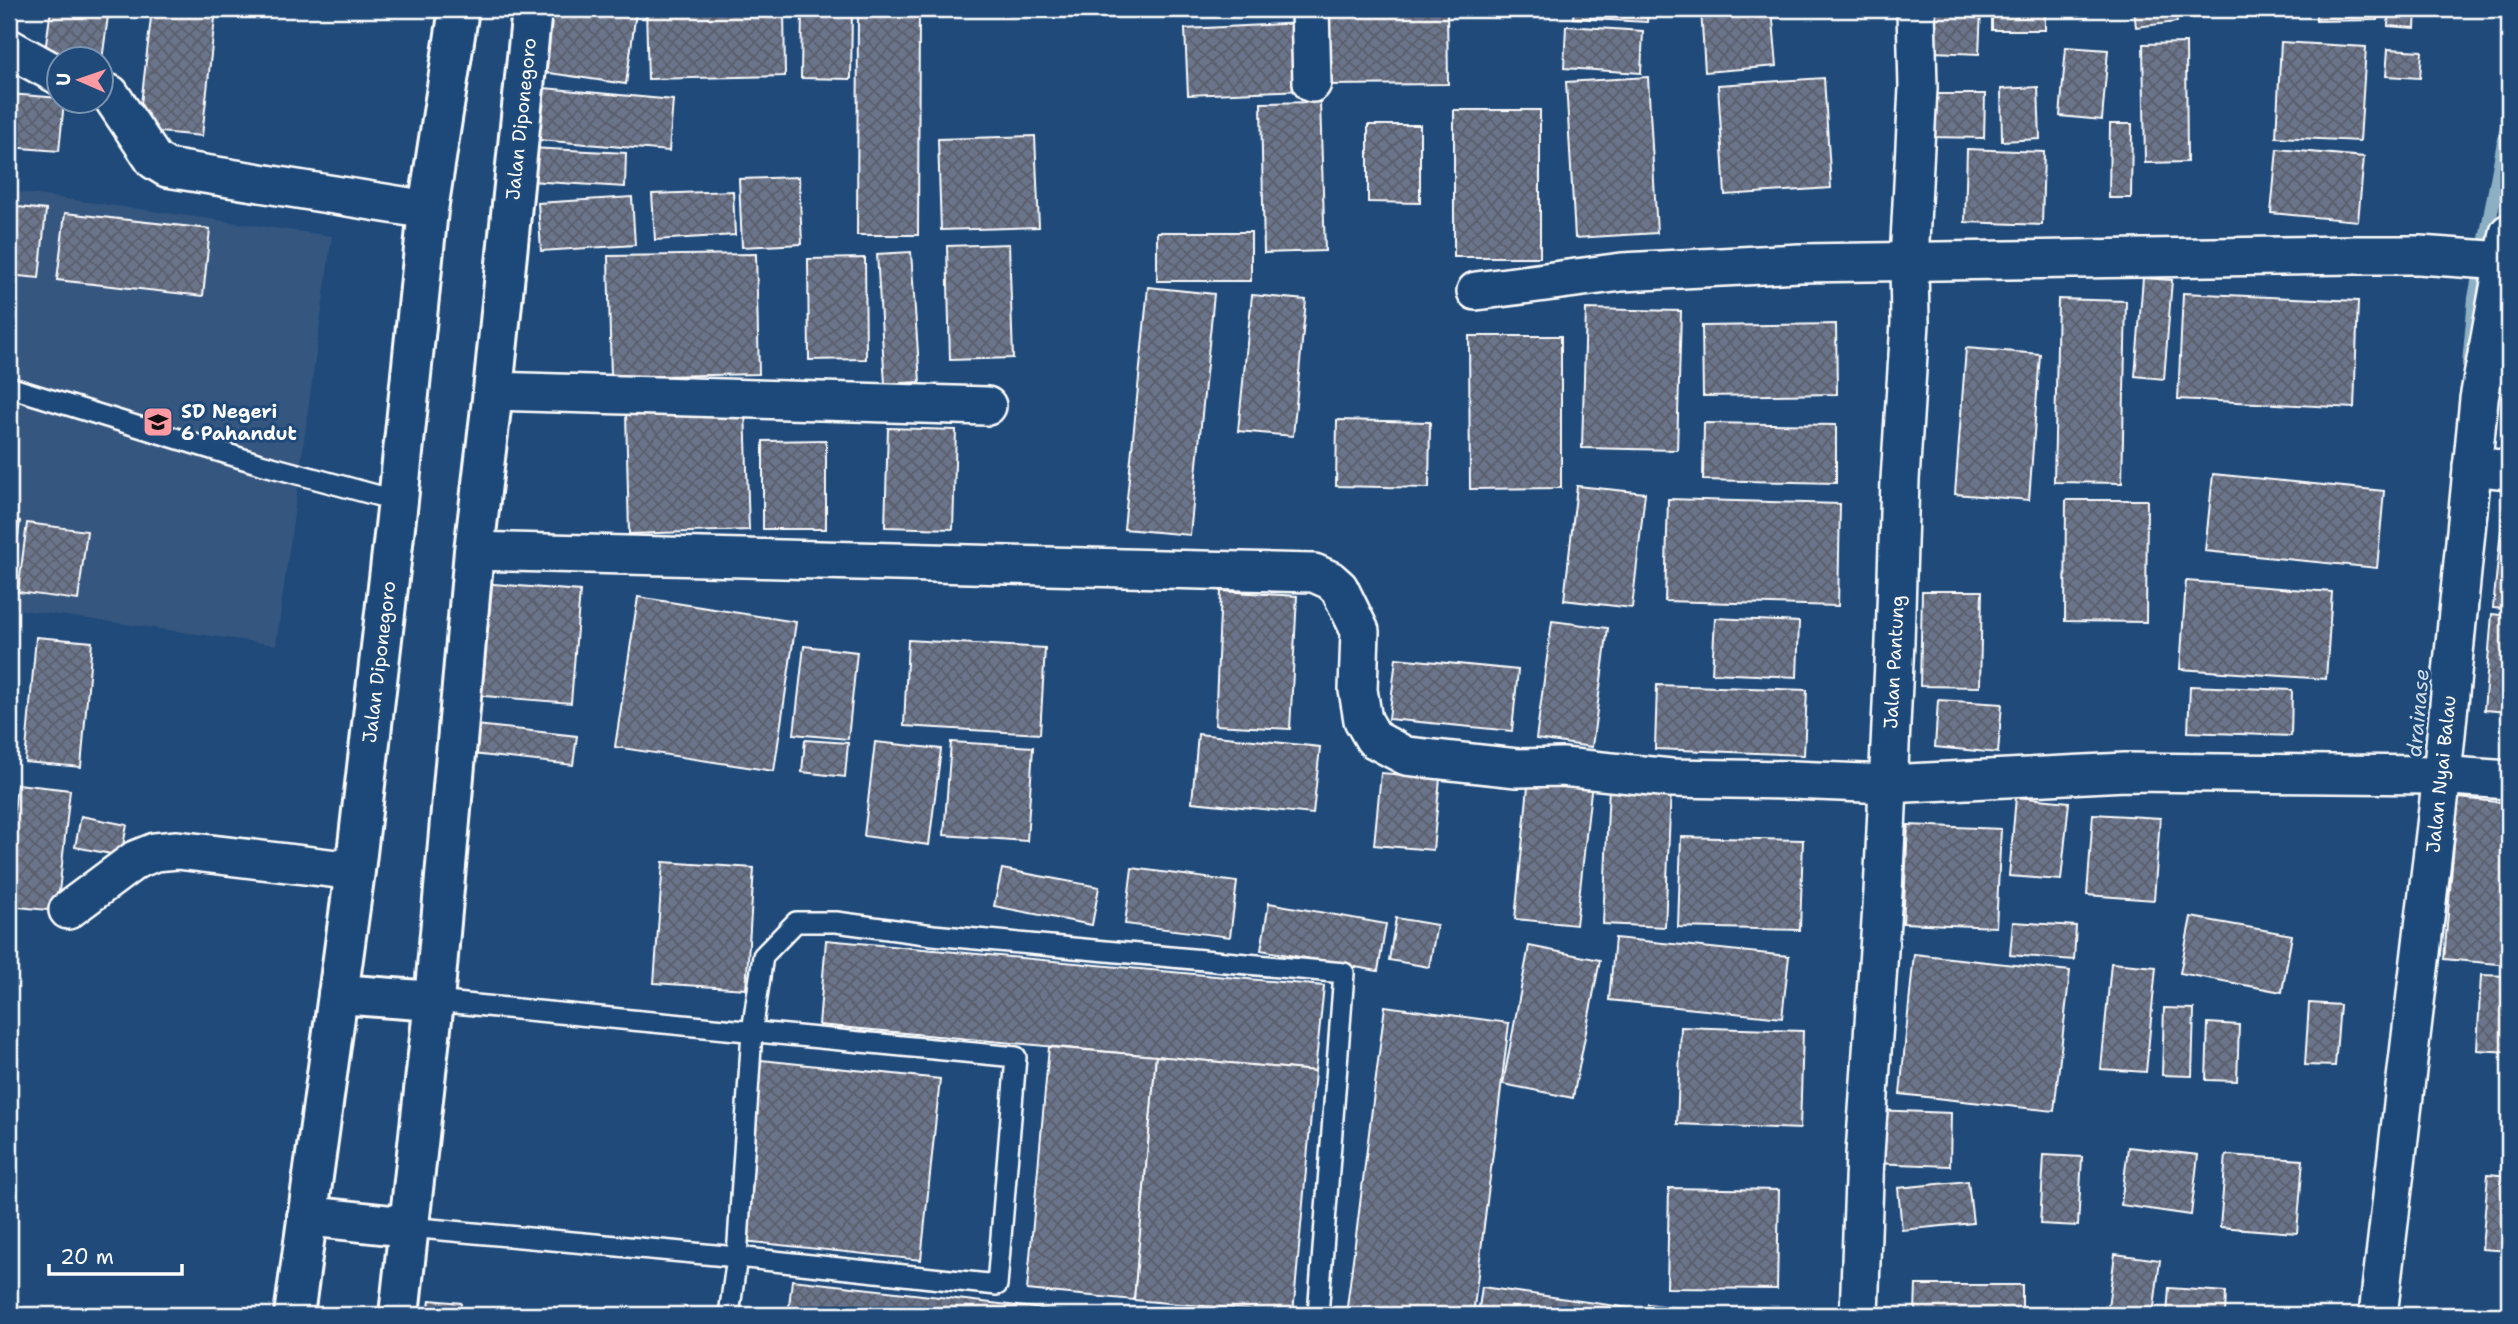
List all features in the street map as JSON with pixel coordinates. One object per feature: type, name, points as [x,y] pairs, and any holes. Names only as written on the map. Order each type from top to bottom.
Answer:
[{"type":"main road","name":"Jalan Diponegoro","points":[[294,1315],[355,872],[428,210],[459,9]]},
{"type":"main road","name":"Jalan Diponegoro","points":[[399,1315],[434,1001],[474,551],[532,9]]},
{"type":"main road","points":[[338,994],[434,1001]]},
{"type":"main road","points":[[307,1216],[409,1227]]},
{"type":"street","points":[[1310,9],[1312,83]]},
{"type":"street","name":"Jalan Pantung","points":[[1858,1315],[1865,1154],[1883,892],[1900,480],[1910,323],[1909,261],[1918,88],[1916,9]]},
{"type":"street","points":[[9,48],[46,68]]},
{"type":"street","points":[[116,103],[154,160],[167,168],[428,210]]},
{"type":"street","points":[[1476,291],[1622,272],[1800,263],[2435,256],[2507,247]]},
{"type":"street","name":"Jalan Nyai Balau","points":[[2378,1315],[2479,399],[2507,247]]},
{"type":"street","points":[[493,391],[988,405]]},
{"type":"street","points":[[2472,466],[2509,470]]},
{"type":"street","points":[[474,551],[1314,573],[1330,580],[1339,588],[1360,631],[1358,690],[1363,720],[1374,739],[1406,756],[1517,768],[1562,767],[1671,778],[1888,784],[2125,772],[2358,773],[2509,780]]},
{"type":"street","points":[[68,910],[135,860],[155,852],[177,850],[355,872]]},
{"type":"lane","points":[[9,387],[257,463],[398,501]]},
{"type":"lane","points":[[729,1315],[737,1258],[752,1032],[763,956],[796,922],[836,922],[933,935],[1344,973],[1318,1315]]},
{"type":"lane","points":[[409,1227],[997,1285],[1016,1058],[434,1001]]},
{"type":"shaded area","name":"SD Negeri 6 Pahandut","points":[[9,191],[332,236],[276,645],[9,608]]},
{"type":"building","points":[[51,9],[109,9],[104,46],[46,46],[46,64],[43,65]]},
{"type":"building","points":[[152,9],[216,9],[202,136],[138,130]]},
{"type":"building","points":[[544,9],[611,9],[636,12],[626,84],[535,71]]},
{"type":"building","points":[[646,9],[784,9],[785,76],[648,79]]},
{"type":"building","points":[[802,9],[852,9],[851,79],[801,78]]},
{"type":"building","points":[[858,9],[919,9],[918,235],[857,235]]},
{"type":"building","points":[[1169,9],[1218,9],[1219,13],[1169,15]]},
{"type":"building","points":[[1323,9],[1447,9],[1448,84],[1325,85]]},
{"type":"building","points":[[1574,9],[1648,9],[1647,22],[1573,18]]},
{"type":"building","points":[[1701,9],[1772,9],[1777,66],[1705,72]]},
{"type":"building","points":[[1935,9],[1981,9],[1979,54],[1933,52]]},
{"type":"building","points":[[1992,9],[2045,9],[2045,30],[1992,30]]},
{"type":"building","points":[[2134,9],[2175,9],[2177,22],[2136,27]]},
{"type":"building","points":[[2316,9],[2377,9],[2377,20],[2316,21]]},
{"type":"building","points":[[2389,9],[2416,9],[2415,28],[2388,26]]},
{"type":"building","points":[[1303,23],[1305,90],[1188,95],[1185,29]]},
{"type":"building","points":[[1566,26],[1643,31],[1641,73],[1564,68]]},
{"type":"building","points":[[2281,42],[2366,47],[2360,141],[2276,137]]},
{"type":"building","points":[[2186,43],[2187,162],[2145,163],[2143,44]]},
{"type":"building","points":[[2066,47],[2108,50],[2102,120],[2060,116]]},
{"type":"building","points":[[2388,49],[2422,51],[2420,78],[2386,76]]},
{"type":"building","points":[[1648,77],[1657,233],[1575,238],[1566,82]]},
{"type":"building","points":[[1824,78],[1831,188],[1725,195],[1718,85]]},
{"type":"building","points":[[533,87],[673,100],[669,151],[528,139]]},
{"type":"building","points":[[2038,87],[2040,139],[2002,141],[2001,89]]},
{"type":"building","points":[[9,94],[46,97],[46,116],[63,116],[59,151],[9,147]]},
{"type":"building","points":[[1931,94],[1985,94],[1984,138],[1930,137]]},
{"type":"building","points":[[1320,102],[1325,251],[1264,253],[1261,103]]},
{"type":"building","points":[[1454,110],[1540,110],[1540,257],[1454,257]]},
{"type":"building","points":[[2110,124],[2132,124],[2131,198],[2109,198]]},
{"type":"building","points":[[1368,125],[1420,125],[1420,203],[1368,202]]},
{"type":"building","points":[[1035,136],[1039,227],[941,230],[938,139]]},
{"type":"building","points":[[530,148],[626,153],[625,187],[529,181]]},
{"type":"building","points":[[1967,149],[2044,152],[2042,225],[1965,222]]},
{"type":"building","points":[[2277,149],[2364,157],[2358,221],[2271,213]]},
{"type":"building","points":[[799,177],[802,244],[742,247],[739,179]]},
{"type":"building","points":[[733,191],[735,235],[655,240],[652,194]]},
{"type":"building","points":[[632,197],[635,245],[541,251],[538,203]]},
{"type":"building","points":[[9,206],[46,210],[39,278],[9,275]]},
{"type":"building","points":[[65,213],[210,229],[203,296],[57,280]]},
{"type":"building","points":[[1157,232],[1251,232],[1251,281],[1157,281]]},
{"type":"building","points":[[1009,244],[1013,358],[950,360],[947,246]]},
{"type":"building","points":[[911,252],[920,382],[885,384],[877,254]]},
{"type":"building","points":[[756,254],[759,374],[611,377],[608,256]]},
{"type":"building","points":[[865,258],[866,359],[809,360],[808,259]]},
{"type":"building","points":[[2143,278],[2172,280],[2164,379],[2135,376]]},
{"type":"building","points":[[1148,287],[1214,294],[1190,535],[1124,529]]},
{"type":"building","points":[[2183,293],[2358,301],[2354,408],[2178,399]]},
{"type":"building","points":[[1252,295],[1306,300],[1293,436],[1238,431]]},
{"type":"building","points":[[2058,299],[2126,301],[2122,483],[2054,482]]},
{"type":"building","points":[[1586,309],[1681,311],[1677,450],[1582,448]]},
{"type":"building","points":[[1836,324],[1837,394],[1703,396],[1702,326]]},
{"type":"building","points":[[1469,336],[1561,336],[1561,488],[1470,489]]},
{"type":"building","points":[[1966,348],[2040,354],[2029,500],[1955,494]]},
{"type":"building","points":[[2509,389],[2509,449],[2502,448]]},
{"type":"building","points":[[745,408],[749,530],[629,534],[626,412]]},
{"type":"building","points":[[1337,420],[1430,422],[1429,488],[1336,486]]},
{"type":"building","points":[[1704,423],[1836,425],[1836,483],[1703,480]]},
{"type":"building","points":[[888,428],[956,430],[953,529],[885,527]]},
{"type":"building","points":[[826,440],[826,529],[763,529],[763,441]]},
{"type":"building","points":[[2213,474],[2384,491],[2377,568],[2205,551]]},
{"type":"building","points":[[2506,481],[2509,481],[2509,609],[2493,608]]},
{"type":"building","points":[[1577,486],[1645,493],[1632,608],[1564,600]]},
{"type":"building","points":[[1668,499],[1840,504],[1838,606],[1665,601]]},
{"type":"building","points":[[2066,500],[2147,500],[2146,622],[2065,621]]},
{"type":"building","points":[[9,520],[20,521],[11,592],[9,592]]},
{"type":"building","points":[[27,523],[87,531],[78,600],[18,592]]},
{"type":"building","points":[[2186,581],[2332,592],[2326,679],[2180,669]]},
{"type":"building","points":[[469,582],[580,591],[571,703],[460,694]]},
{"type":"building","points":[[1221,591],[1297,596],[1290,729],[1215,725]]},
{"type":"building","points":[[1922,591],[1982,591],[1980,687],[1920,686]]},
{"type":"building","points":[[638,597],[796,622],[774,771],[615,747]]},
{"type":"building","points":[[2492,614],[2509,616],[2509,712],[2484,710]]},
{"type":"building","points":[[1715,618],[1799,622],[1797,677],[1712,673]]},
{"type":"building","points":[[1552,621],[1608,628],[1592,747],[1536,739]]},
{"type":"building","points":[[36,637],[92,642],[81,767],[25,762]]},
{"type":"building","points":[[908,640],[1045,648],[1040,734],[904,726]]},
{"type":"building","points":[[804,646],[857,652],[848,739],[794,734]]},
{"type":"building","points":[[1396,658],[1518,670],[1512,731],[1389,719]]},
{"type":"building","points":[[1657,685],[1807,690],[1804,755],[1655,749]]},
{"type":"building","points":[[2190,686],[2292,690],[2291,736],[2188,732]]},
{"type":"building","points":[[1938,700],[2002,704],[1998,753],[1935,747]]},
{"type":"building","points":[[476,725],[577,736],[573,765],[472,754]]},
{"type":"building","points":[[1198,734],[1320,747],[1313,814],[1192,802]]},
{"type":"building","points":[[805,740],[848,743],[845,777],[802,772]]},
{"type":"building","points":[[875,742],[941,749],[929,845],[864,836]]},
{"type":"building","points":[[951,742],[1033,747],[1027,841],[944,835]]},
{"type":"building","points":[[1381,773],[1440,778],[1433,850],[1374,845]]},
{"type":"building","points":[[1529,776],[1592,782],[1576,925],[1515,919]]},
{"type":"building","points":[[17,784],[70,790],[57,911],[9,906],[9,856]]},
{"type":"building","points":[[1609,786],[1671,789],[1665,927],[1603,924]]},
{"type":"building","points":[[2016,797],[2069,802],[2061,880],[2009,876]]},
{"type":"building","points":[[2458,798],[2509,803],[2509,965],[2444,959]]},
{"type":"building","points":[[2093,814],[2160,818],[2154,900],[2087,895]]},
{"type":"building","points":[[81,816],[127,825],[121,856],[75,847]]},
{"type":"building","points":[[1908,825],[2001,829],[1996,927],[1903,923]]},
{"type":"building","points":[[1681,837],[1803,840],[1800,930],[1678,927]]},
{"type":"building","points":[[663,862],[754,868],[746,989],[654,983]]},
{"type":"building","points":[[1132,868],[1237,882],[1230,937],[1125,924]]},
{"type":"building","points":[[1002,869],[1099,887],[1092,925],[994,906]]},
{"type":"building","points":[[1269,903],[1386,924],[1378,971],[1261,950]]},
{"type":"building","points":[[2191,917],[2292,935],[2282,992],[2180,973]]},
{"type":"building","points":[[1396,918],[1437,925],[1429,967],[1389,960]]},
{"type":"building","points":[[2013,922],[2076,926],[2074,960],[2010,955]]},
{"type":"building","points":[[1615,938],[1789,956],[1782,1018],[1609,1000]]},
{"type":"building","points":[[826,940],[1324,986],[1315,1071],[819,1025]]},
{"type":"building","points":[[1529,946],[1600,960],[1573,1098],[1503,1084]]},
{"type":"building","points":[[1914,954],[2070,971],[2054,1111],[1900,1094]]},
{"type":"building","points":[[2111,963],[2156,967],[2146,1072],[2101,1069]]},
{"type":"building","points":[[2481,975],[2509,976],[2509,1052],[2477,1050]]},
{"type":"building","points":[[2309,1003],[2340,1005],[2335,1066],[2305,1065]]},
{"type":"building","points":[[1385,1006],[1509,1023],[1473,1315],[1346,1315]]},
{"type":"building","points":[[2164,1008],[2194,1009],[2192,1076],[2162,1075]]},
{"type":"building","points":[[2208,1023],[2239,1025],[2237,1081],[2206,1080]]},
{"type":"building","points":[[1681,1027],[1803,1031],[1800,1129],[1677,1124]]},
{"type":"building","points":[[1049,1047],[1156,1056],[1134,1300],[1027,1290]]},
{"type":"building","points":[[1156,1056],[1315,1071],[1293,1314],[1134,1300]]},
{"type":"building","points":[[761,1060],[940,1079],[921,1260],[743,1241]]},
{"type":"building","points":[[1873,1110],[1951,1113],[1950,1166],[1871,1163]]},
{"type":"building","points":[[2128,1147],[2198,1155],[2191,1215],[2121,1205]]},
{"type":"building","points":[[2044,1155],[2082,1157],[2078,1226],[2040,1224]]},
{"type":"building","points":[[2226,1155],[2303,1160],[2297,1233],[2220,1227]]},
{"type":"building","points":[[2488,1174],[2509,1176],[2509,1251],[2482,1249]]},
{"type":"building","points":[[1968,1181],[1973,1223],[1902,1230],[1898,1188]]},
{"type":"building","points":[[1669,1188],[1779,1190],[1777,1289],[1667,1288]]},
{"type":"building","points":[[2115,1254],[2160,1260],[2153,1315],[2107,1315]]},
{"type":"building","points":[[792,1280],[1095,1315],[788,1315]]},
{"type":"building","points":[[1916,1285],[2022,1285],[2022,1315],[1915,1315]]},
{"type":"building","points":[[1482,1287],[1630,1308],[1629,1315],[1478,1315]]},
{"type":"building","points":[[2169,1288],[2226,1292],[2225,1315],[2167,1315]]},
{"type":"building","points":[[430,1300],[461,1303],[460,1315],[428,1315]]},
{"type":"building","points":[[1648,1304],[1732,1315],[1647,1315]]},
{"type":"waterway","name":"drainase","points":[[2469,364],[2475,298],[2509,115]]},
{"type":"place","name":"SD Negeri 6 Pahandut","points":[[158,422]]}]
